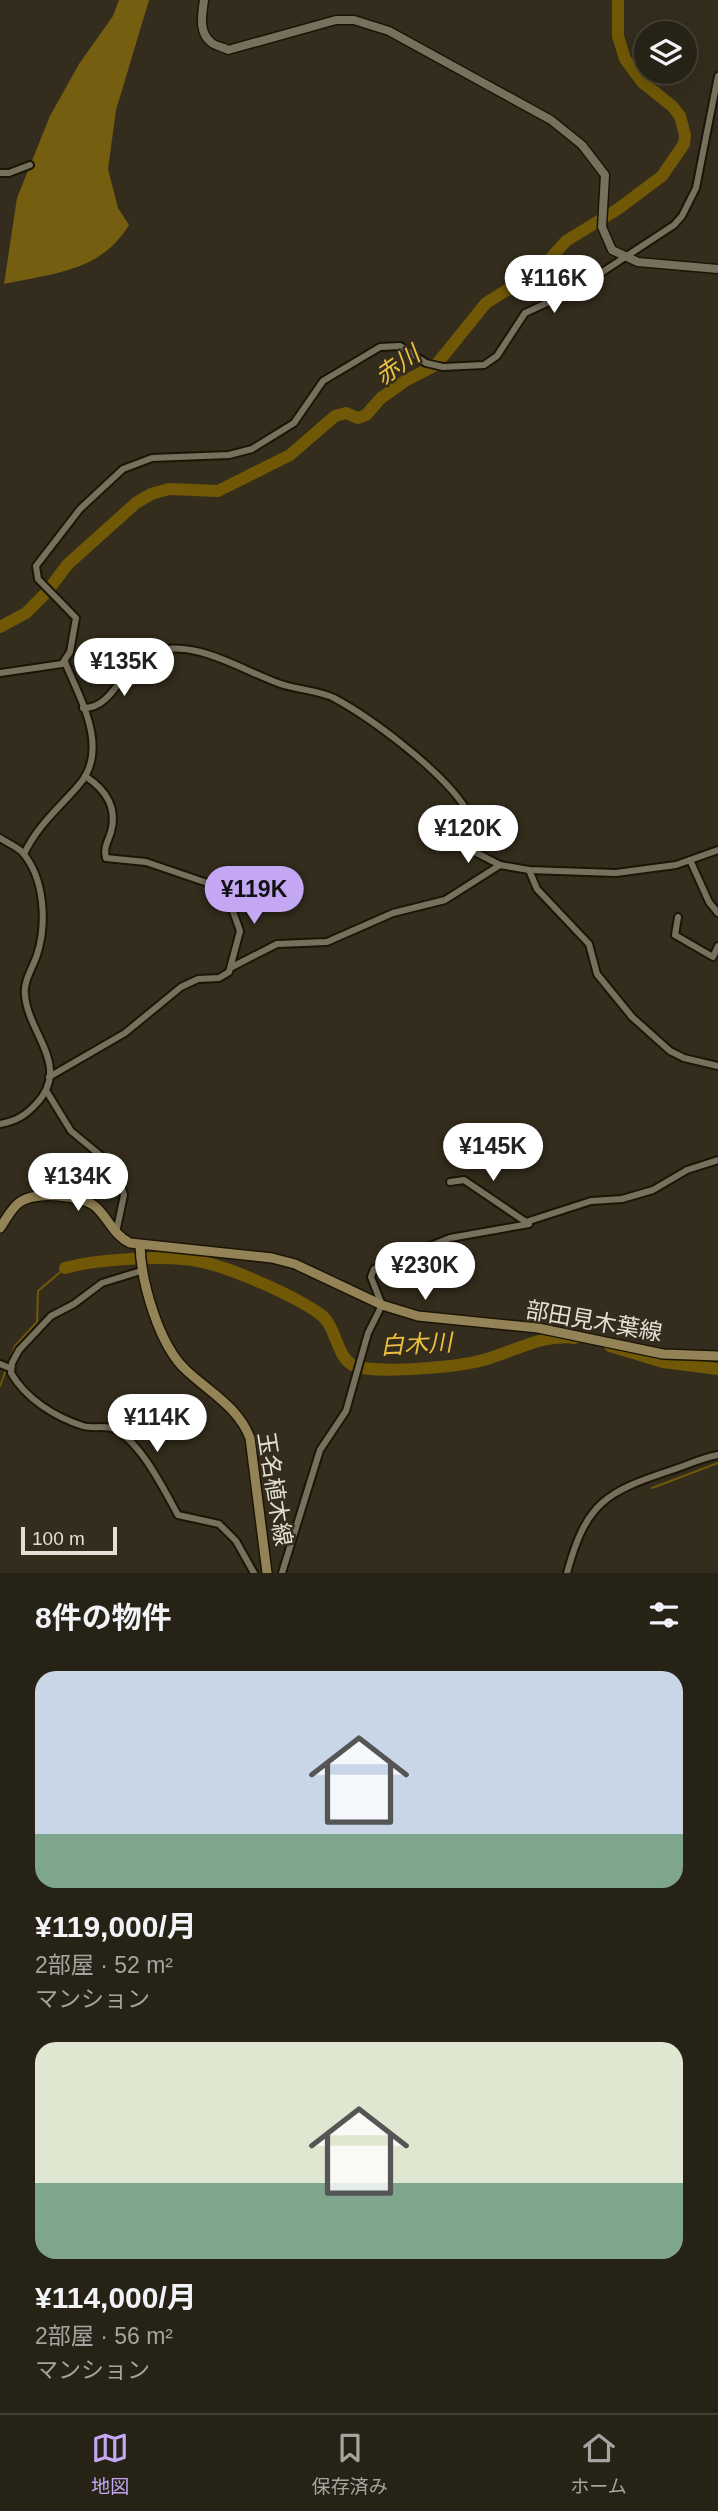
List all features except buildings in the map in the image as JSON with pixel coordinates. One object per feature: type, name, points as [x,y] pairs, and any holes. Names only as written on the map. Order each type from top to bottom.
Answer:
[{"type":"main road","points":[[0,1228],[22,1200],[33,1196],[85,1198],[97,1208],[123,1240],[140,1245]]},
{"type":"main road","name":"部田見木葉線","points":[[140,1245],[272,1258],[295,1264],[382,1306],[418,1316],[538,1328],[663,1354],[718,1356]]},
{"type":"main road","name":"玉名植木線","points":[[140,1245],[141,1269],[165,1340],[175,1358],[243,1420],[250,1438],[267,1573]]},
{"type":"street","points":[[204,0],[202,27],[214,45],[228,50],[322,22],[354,20],[389,31],[551,120],[599,164],[606,186],[601,220],[603,236],[612,250],[638,262],[718,269]]},
{"type":"street","points":[[24,854],[36,831],[85,776],[93,753],[83,708],[65,662],[76,628],[76,618],[38,579],[36,566],[65,527],[116,473],[152,458],[229,455],[252,449],[294,423],[323,381],[380,347],[400,346],[426,363],[443,367],[484,365],[497,356],[525,313],[575,290],[640,244],[666,231],[682,216],[696,188],[718,76]]},
{"type":"street","points":[[0,173],[9,173],[30,165]]},
{"type":"street","points":[[83,708],[98,705],[137,661],[150,652],[198,651],[277,683],[326,695],[359,713],[435,773],[466,810],[469,849],[500,865],[529,870],[616,873],[690,860],[718,850]]},
{"type":"street","points":[[0,673],[65,662]]},
{"type":"street","points":[[85,776],[105,792],[110,801],[112,827],[106,845],[106,858],[146,862],[225,889]]},
{"type":"street","points":[[0,838],[24,854],[38,884],[43,914],[41,937],[24,995],[47,1053],[50,1077],[47,1092],[25,1116],[0,1124]]},
{"type":"street","points":[[690,860],[709,902],[718,913]]},
{"type":"street","points":[[50,1077],[125,1033],[181,987],[198,979],[219,978],[232,967],[277,944],[327,942],[393,913],[445,900],[500,865]]},
{"type":"street","points":[[529,870],[537,888],[589,944],[597,974],[632,1017],[670,1051],[684,1058],[718,1066]]},
{"type":"street","points":[[232,967],[240,931],[225,889],[229,881],[246,875]]},
{"type":"street","points":[[678,917],[675,935],[713,957],[718,946]]},
{"type":"street","points":[[47,1092],[71,1131],[106,1160],[120,1179],[124,1195],[116,1233]]},
{"type":"street","points":[[526,1222],[591,1201],[622,1199],[653,1190],[687,1170],[718,1160]]},
{"type":"street","points":[[282,1573],[320,1450],[346,1411],[368,1333],[382,1306],[371,1277],[382,1264],[450,1238],[529,1224],[464,1180],[450,1182]]},
{"type":"street","points":[[141,1269],[102,1283],[74,1304],[51,1316],[4,1366],[24,1391],[49,1410],[83,1426],[105,1427],[121,1434],[147,1463],[178,1515],[219,1524],[236,1541],[254,1573]]},
{"type":"street","points":[[567,1573],[582,1528],[592,1511],[612,1494],[626,1485],[718,1455]]},
{"type":"shaded area","points":[[119,0],[149,0],[116,110],[108,169],[118,208],[129,225],[117,241],[90,261],[58,273],[4,284],[17,198],[50,116],[79,64],[113,16]]},
{"type":"waterway","name":"赤川","points":[[0,627],[26,613],[68,564],[136,503],[151,494],[169,489],[218,491],[290,455],[335,416],[346,413],[358,418],[366,415],[381,398],[405,381],[436,365],[486,303],[541,269],[566,241],[618,209],[662,176],[684,144],[685,135],[680,116],[672,106],[642,82],[625,59],[618,36],[618,0]]},
{"type":"waterway","name":"白木川","points":[[65,1268],[112,1260],[168,1258],[198,1261],[227,1269],[278,1290],[320,1314],[330,1326],[344,1357],[355,1366],[366,1368],[419,1369],[456,1365],[483,1360],[552,1338],[575,1338]]},
{"type":"waterway","points":[[8,1365],[15,1346],[37,1322],[38,1291],[65,1268]]},
{"type":"waterway","name":"白木川","points":[[610,1346],[663,1362],[718,1369]]},
{"type":"waterway","points":[[0,1386],[6,1370]]},
{"type":"waterway","points":[[652,1488],[718,1463]]}]
